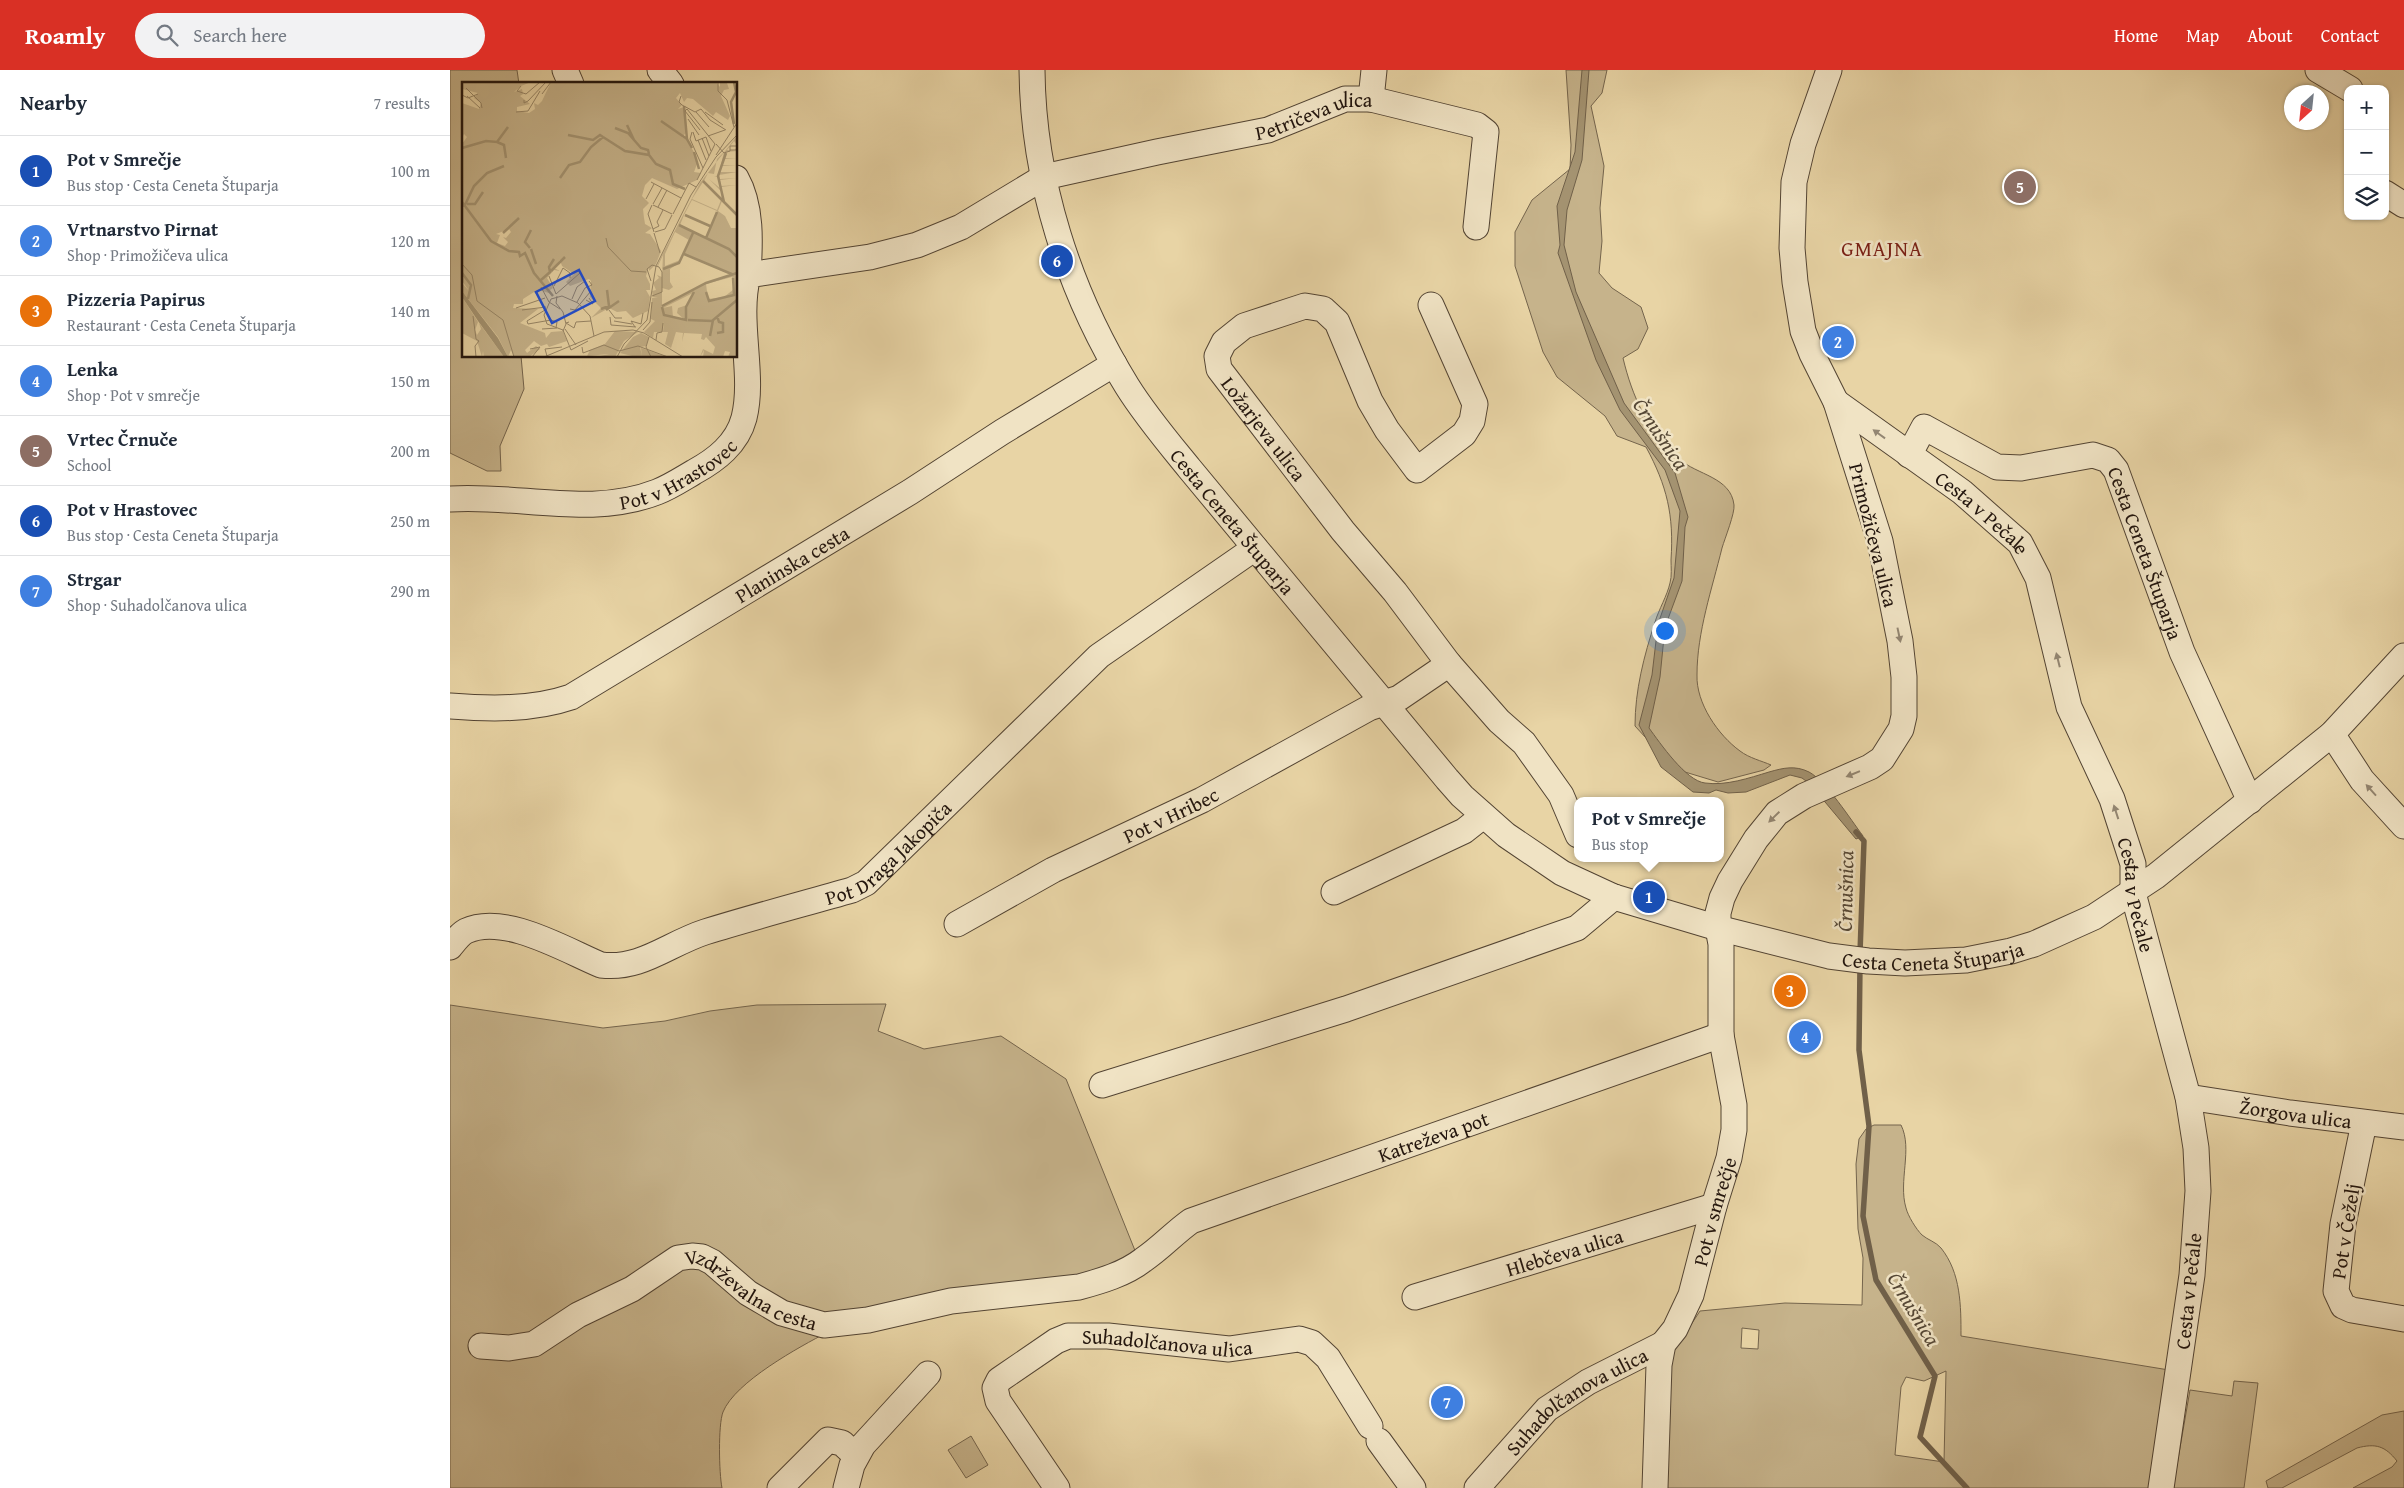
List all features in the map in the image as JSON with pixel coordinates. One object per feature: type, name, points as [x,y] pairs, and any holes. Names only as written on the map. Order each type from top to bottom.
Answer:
[{"type":"street","points":[[565,70],[570,82]]},
{"type":"street","points":[[660,70],[669,82]]},
{"type":"street","name":"Cesta Ceneta Štuparja","points":[[1032,70],[1036,133],[1044,177],[1066,258],[1089,316],[1114,364],[1146,415],[1462,796],[1483,816],[1528,852],[1581,883],[1614,897],[1718,928],[1813,953],[1861,961],[1936,962],[2011,952],[2063,933],[2133,893],[2332,734],[2404,656]]},
{"type":"street","points":[[1371,99],[1374,70]]},
{"type":"street","name":"Primožičeva ulica","points":[[1718,928],[1722,898],[1730,880],[1767,824],[1788,805],[1818,788],[1870,767],[1882,759],[1901,729],[1904,716],[1904,677],[1900,641],[1880,541],[1836,402],[1812,354],[1803,331],[1794,282],[1792,248],[1794,182],[1803,144],[1829,70]]},
{"type":"street","points":[[2318,70],[2344,85]]},
{"type":"street","name":"Petričeva ulica","points":[[1044,177],[1268,130],[1345,99],[1371,99],[1478,125],[1486,132],[1476,228]]},
{"type":"street","points":[[748,275],[870,257],[918,245],[961,227],[1044,177]]},
{"type":"street","name":"Pot v Hrastovec","points":[[450,499],[478,497],[578,504],[618,502],[658,492],[719,456],[731,444],[744,418],[746,388],[743,294],[748,275],[747,211],[745,198],[738,182]]},
{"type":"street","points":[[2389,196],[2404,205]]},
{"type":"street","name":"Ložarjeva ulica","points":[[1431,305],[1475,404],[1472,421],[1464,434],[1416,470],[1387,430],[1370,401],[1337,322],[1323,309],[1305,306],[1244,326],[1224,342],[1218,356],[1219,369],[1234,391],[1343,531],[1395,592],[1449,664]]},
{"type":"street","name":"Planinska cesta","points":[[450,706],[521,708],[556,702],[571,697],[910,492],[1002,432],[1114,364]]},
{"type":"street","name":"Cesta v Pečale","points":[[1836,402],[1909,456],[1962,492],[2020,544],[2038,578],[2069,707],[2112,799],[2133,864],[2133,893],[2188,1097],[2196,1148],[2198,1191],[2192,1275],[2161,1488]]},
{"type":"street","name":"Cesta Ceneta Štuparja","points":[[1909,456],[1924,427],[1997,467],[2021,468],[2093,455],[2108,460],[2116,470],[2182,652],[2250,801]]},
{"type":"street","name":"Pot Draga Jakopiča","points":[[450,947],[468,930],[494,926],[516,929],[601,965],[634,964],[702,933],[852,890],[866,883],[1099,656],[1255,548]]},
{"type":"street","points":[[1449,664],[1499,721],[1524,743],[1561,795],[1574,826]]},
{"type":"street","name":"Pot v Hribec","points":[[957,924],[1053,870],[1202,800],[1369,708],[1413,690],[1449,664]]},
{"type":"street","points":[[2332,734],[2362,780],[2404,826]]},
{"type":"street","points":[[1334,892],[1464,831],[1483,816]]},
{"type":"street","points":[[1580,862],[1581,883]]},
{"type":"street","points":[[1102,1085],[1346,1009],[1577,928],[1614,897]]},
{"type":"street","name":"Pot v smrečje","points":[[1662,1344],[1675,1329],[1691,1295],[1714,1206],[1729,1158],[1734,1130],[1734,1105],[1721,1035],[1720,944],[1718,928]]},
{"type":"street","name":"Katreževa pot","points":[[1154,1252],[1172,1234],[1191,1221],[1721,1035]]},
{"type":"street","name":"Žorgova ulica","points":[[2188,1097],[2364,1123],[2404,1127]]},
{"type":"street","name":"Pot v Čeželj","points":[[2364,1123],[2343,1224],[2336,1291],[2343,1306],[2352,1310],[2404,1319]]},
{"type":"street","name":"Hlebčeva ulica","points":[[1415,1297],[1714,1206]]},
{"type":"street","name":"Vzdrževalna cesta","points":[[481,1346],[509,1348],[534,1344],[545,1339],[578,1315],[632,1289],[678,1258],[692,1256],[702,1257],[712,1262],[748,1293],[782,1312],[824,1325],[868,1320],[951,1301],[1079,1288],[1123,1271],[1154,1252]]},
{"type":"street","name":"Suhadolčanova ulica","points":[[1057,1488],[998,1401],[995,1388],[999,1380],[1056,1341],[1068,1336],[1108,1336],[1228,1349],[1299,1339],[1312,1343],[1328,1358],[1375,1434],[1413,1488]]},
{"type":"street","points":[[1655,1488],[1659,1365],[1662,1344]]},
{"type":"street","name":"Suhadolčanova ulica","points":[[1477,1488],[1547,1409],[1588,1382],[1662,1344]]},
{"type":"street","points":[[846,1488],[856,1456],[868,1439],[928,1374]]},
{"type":"street","points":[[780,1488],[828,1440],[842,1443],[856,1456]]},
{"type":"shaded area","points":[[450,70],[517,70],[519,82],[462,82],[462,358],[521,358],[524,389],[500,446],[501,471],[487,471],[450,453]]},
{"type":"shaded area","points":[[1566,70],[1607,70],[1602,93],[1591,106],[1604,166],[1600,208],[1602,241],[1599,273],[1612,288],[1641,307],[1648,328],[1638,349],[1623,358],[1636,400],[1658,437],[1668,448],[1686,464],[1720,482],[1727,488],[1732,496],[1734,505],[1702,627],[1698,659],[1698,686],[1704,707],[1724,736],[1744,753],[1771,765],[1764,770],[1718,782],[1685,772],[1657,750],[1635,726],[1638,686],[1644,660],[1671,577],[1672,544],[1670,515],[1668,501],[1659,475],[1646,447],[1617,436],[1605,416],[1557,377],[1543,352],[1515,266],[1515,232],[1532,200],[1570,169],[1571,145]]},
{"type":"shaded area","name":"Črnušnica","points":[[1582,70],[1589,70],[1582,160],[1567,210],[1564,245],[1576,292],[1624,403],[1675,473],[1688,517],[1685,527],[1682,581],[1665,627],[1660,677],[1649,728],[1682,769],[1698,781],[1705,783],[1713,784],[1745,779],[1779,769],[1799,768],[1809,772],[1830,792],[1863,836],[1856,839],[1810,784],[1802,778],[1790,775],[1746,792],[1728,793],[1716,790],[1709,793],[1693,792],[1661,767],[1639,725],[1652,675],[1658,624],[1674,578],[1680,511],[1665,470],[1620,410],[1596,360],[1558,253],[1560,245],[1557,206],[1575,152]]},
{"type":"shaded area","points":[[886,1004],[878,1031],[924,1049],[1001,1036],[1066,1079],[1138,1258],[1116,1270],[828,1332],[769,1366],[740,1389],[730,1401],[723,1412],[720,1427],[722,1488],[450,1488],[450,1005],[603,1028],[665,1021],[710,1011],[757,1005]]},
{"type":"shaded area","points":[[1874,1125],[1901,1125],[1906,1144],[1904,1198],[1906,1208],[1917,1229],[1922,1235],[1941,1248],[1953,1268],[1960,1302],[1961,1336],[2169,1370],[2149,1488],[1665,1488],[1671,1355],[1700,1311],[1785,1303],[1862,1305],[1863,1258],[1858,1229],[1856,1164],[1859,1139],[1866,1129]],"holes":[[[1742,1328],[1759,1330],[1758,1349],[1741,1348]],[[1946,1371],[1944,1462],[1895,1455],[1901,1387],[1906,1377],[1924,1381]]]},
{"type":"shaded area","points":[[2234,1381],[2258,1383],[2244,1488],[2173,1488],[2190,1390],[2232,1396]]},
{"type":"shaded area","points":[[2404,1411],[2404,1488],[2353,1488],[2392,1467],[2397,1461],[2384,1449],[2370,1446],[2357,1448],[2282,1488],[2268,1488],[2266,1481],[2382,1415]]},
{"type":"shaded area","points":[[971,1436],[988,1465],[966,1478],[948,1450]]},
{"type":"waterway","name":"Črnušnica","points":[[1856,832],[1864,841],[1860,953]]},
{"type":"waterway","name":"Črnušnica","points":[[1860,965],[1859,1050],[1869,1126],[1863,1216],[1876,1280],[1935,1376],[1920,1437],[1967,1488]]},
{"type":"place","name":"Vrtec Črnuče","points":[[2020,187]]},
{"type":"place","name":"Pot v Hrastovec","points":[[1057,261]]},
{"type":"place","name":"Vrtnarstvo Pirnat","points":[[1838,342]]},
{"type":"place","name":"Pot v Smrečje","points":[[1649,897]]},
{"type":"place","name":"Pizzeria Papirus","points":[[1790,991]]},
{"type":"place","name":"Lenka","points":[[1805,1037]]},
{"type":"place","name":"Strgar","points":[[1447,1402]]},
{"type":"district","name":"GMAJNA","points":[[1882,248]]}]
